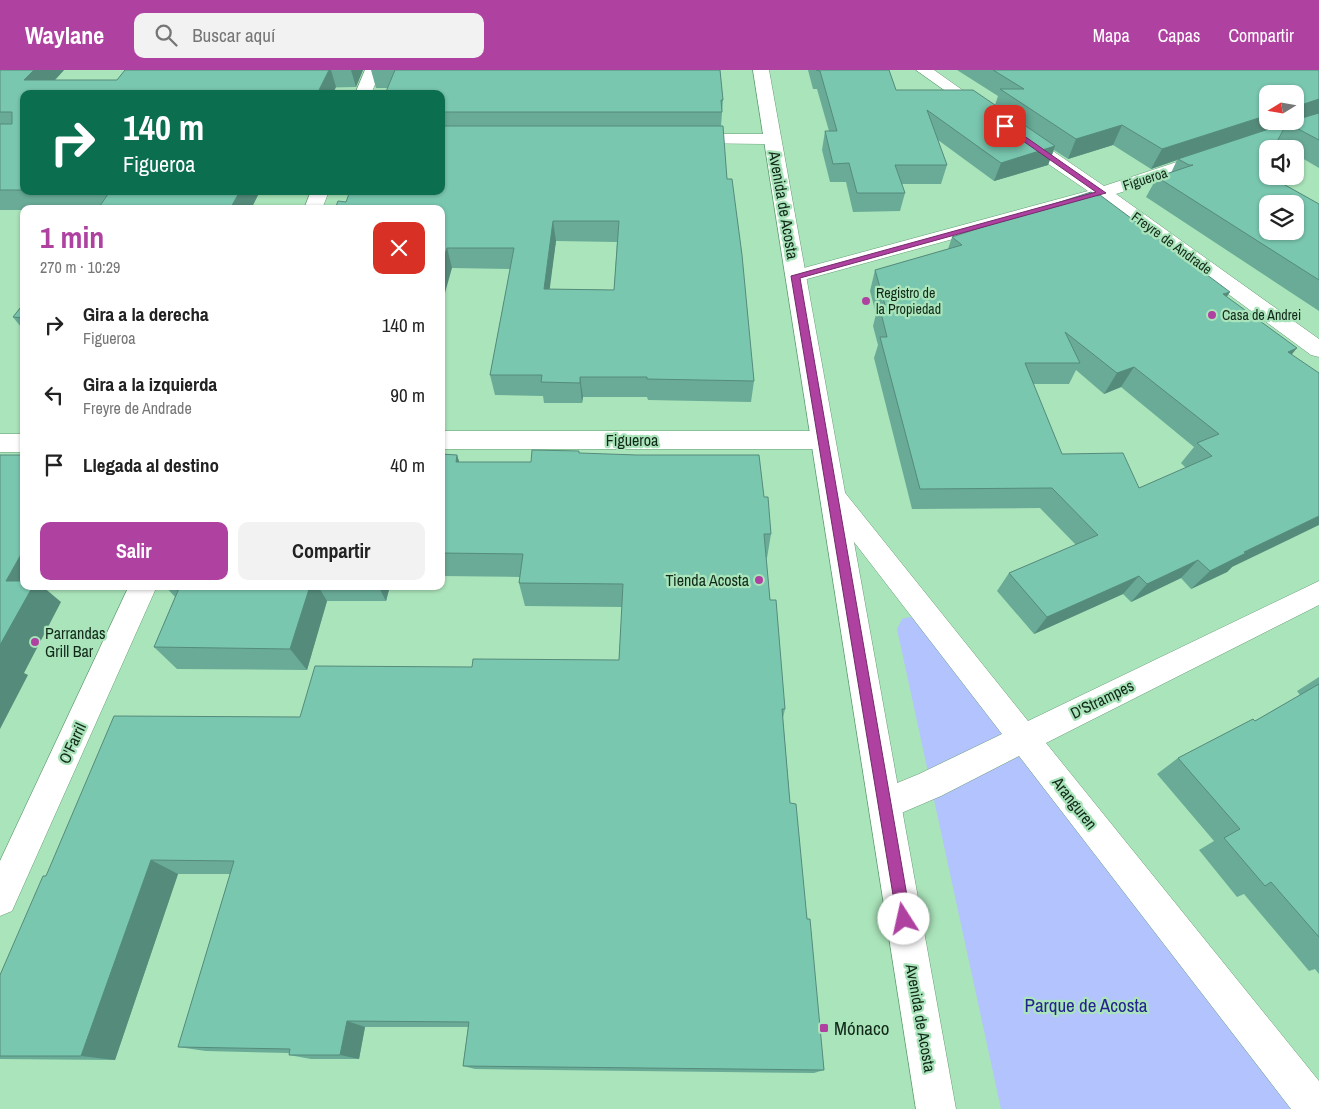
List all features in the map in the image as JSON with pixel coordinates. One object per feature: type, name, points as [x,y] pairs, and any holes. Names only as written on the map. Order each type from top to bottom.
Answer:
[{"type":"street","points":[[365,90],[373,70]]},
{"type":"street","name":"Avenida de Acosta","points":[[761,70],[936,1109]]},
{"type":"street","name":"Freyre de Andrade","points":[[924,70],[1102,193],[1319,350]]},
{"type":"street","points":[[665,139],[772,138]]},
{"type":"street","name":"Figueroa","points":[[796,276],[1102,193],[1225,152]]},
{"type":"street","name":"Figueroa","points":[[445,440],[823,440]]},
{"type":"street","points":[[0,443],[20,443]]},
{"type":"street","name":"Aranguren","points":[[833,496],[1316,1109]]},
{"type":"street","name":"O'Farril","points":[[0,899],[141,590]]},
{"type":"street","name":"D'Strampes","points":[[885,804],[930,785],[1319,592]]},
{"type":"green space","name":"Parque de Acosta","points":[[909,617],[921,620],[1298,1109],[1001,1109],[897,629],[902,619]]},
{"type":"building","points":[[0,70],[34,70],[24,80],[117,80],[125,70],[329,70],[319,90],[20,90],[20,190],[0,190],[0,124],[12,124],[12,112],[0,112]]},
{"type":"building","points":[[395,70],[720,70],[723,100],[721,100],[722,112],[445,112],[445,90],[387,90]]},
{"type":"building","points":[[816,70],[889,70],[896,90],[973,90],[1055,146],[1001,163],[927,110],[947,165],[895,165],[905,193],[857,193],[849,163],[833,164],[825,131],[837,131],[820,71]]},
{"type":"building","points":[[993,70],[1319,70],[1319,99],[1304,104],[1304,85],[1259,85],[1259,118],[1162,149],[1122,125],[1076,139],[1000,89],[1024,89]]},
{"type":"building","points":[[1319,113],[1319,140],[1300,130],[1304,130],[1304,117]]},
{"type":"building","points":[[445,126],[723,126],[727,179],[732,179],[742,255],[754,381],[647,379],[647,377],[580,377],[580,383],[541,382],[542,375],[490,375],[514,248],[447,248],[445,254],[445,205],[336,205],[338,201],[346,202],[349,195],[445,195]],"holes":[[[553,221],[619,221],[614,290],[544,289]]]},
{"type":"building","points":[[1266,130],[1283,130],[1278,140],[1259,140],[1259,185],[1285,185],[1303,195],[1259,195],[1259,240],[1304,240],[1304,196],[1319,204],[1319,280],[1157,177],[1193,165],[1178,159]]},
{"type":"building","points":[[1091,192],[1097,196],[1100,195],[1230,292],[1223,294],[1297,348],[1288,352],[1319,373],[1319,516],[1244,552],[1246,553],[1210,571],[1198,560],[1147,584],[1139,576],[1047,617],[1009,573],[1098,535],[1052,488],[920,489],[880,337],[887,337],[879,305],[885,305],[875,270],[962,245],[952,237]],"holes":[[[1065,332],[1117,373],[1134,367],[1219,434],[1197,443],[1212,456],[1139,488],[1123,453],[1062,454],[1025,363],[1080,363]]]},
{"type":"building","points":[[107,195],[238,195],[232,205],[101,205]]},
{"type":"building","points":[[20,308],[20,318],[13,317]]},
{"type":"building","points":[[532,450],[637,455],[759,455],[764,497],[768,497],[771,534],[764,534],[770,600],[776,600],[785,709],[782,709],[790,803],[796,804],[807,919],[810,919],[824,1070],[463,1066],[469,1022],[347,1021],[340,1055],[289,1055],[290,1049],[178,1047],[234,861],[151,860],[81,1056],[0,1056],[0,975],[43,876],[46,876],[114,716],[300,717],[315,666],[472,667],[473,659],[619,660],[623,584],[519,583],[523,554],[445,553],[445,454],[457,455],[456,462],[531,462]]},
{"type":"building","points":[[0,455],[20,455],[20,556],[6,581],[20,581],[20,590],[31,590],[0,645]]},
{"type":"building","points":[[178,590],[309,590],[290,649],[154,647]]},
{"type":"building","points":[[1319,684],[1319,937],[1271,882],[1265,886],[1224,838],[1240,829],[1178,758],[1253,719],[1255,721]]},
{"type":"place","name":"Registro de la Propiedad","points":[[866,301]]},
{"type":"place","name":"Casa de Andrei","points":[[1212,315]]},
{"type":"place","name":"Tienda Acosta","points":[[759,580]]},
{"type":"place","name":"Parrandas Grill Bar","points":[[35,642]]},
{"type":"place","name":"Mónaco","points":[[824,1028]]},
{"type":"route","points":[[904,919],[796,276],[1102,193],[1005,126]]}]
